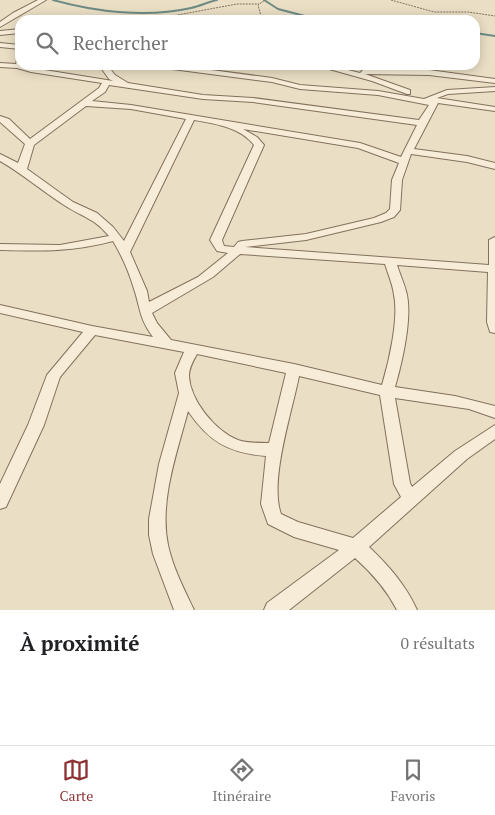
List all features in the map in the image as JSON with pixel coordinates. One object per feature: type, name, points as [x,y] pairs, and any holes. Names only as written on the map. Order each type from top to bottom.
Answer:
[{"type":"street","points":[[0,25],[15,14],[43,0]]},
{"type":"street","points":[[0,33],[15,32]]},
{"type":"street","points":[[0,45],[15,46]]},
{"type":"street","points":[[0,65],[15,64]]},
{"type":"street","points":[[31,70],[203,97],[253,100],[421,123]]},
{"type":"street","points":[[107,70],[112,77],[128,85]]},
{"type":"street","points":[[195,70],[272,80],[300,87],[378,93],[495,109]]},
{"type":"street","points":[[340,70],[434,102]]},
{"type":"street","points":[[348,72],[428,71],[454,73],[495,81]]},
{"type":"street","points":[[23,170],[22,166],[30,144],[102,90],[107,82]]},
{"type":"street","points":[[145,312],[154,303],[184,290],[222,267],[242,244],[306,237],[377,220],[390,214],[395,210],[397,180],[405,156],[421,123],[434,102],[432,98],[447,92],[495,90]]},
{"type":"street","points":[[84,103],[131,107],[360,146],[405,156],[467,159],[495,166]]},
{"type":"street","points":[[0,118],[6,121],[30,144]]},
{"type":"street","points":[[125,251],[190,118]]},
{"type":"street","points":[[229,124],[259,144],[216,240],[221,249],[494,269]]},
{"type":"street","points":[[0,157],[23,170],[69,204],[93,215],[110,229],[125,251],[141,292],[145,312],[151,325],[166,343]]},
{"type":"street","points":[[0,247],[60,248],[116,238]]},
{"type":"street","points":[[495,240],[493,322],[495,329]]},
{"type":"street","points":[[390,261],[401,296],[401,313],[396,360],[387,391],[402,484],[413,499]]},
{"type":"street","points":[[0,309],[92,330],[294,369],[387,391],[472,405],[495,412]]},
{"type":"street","points":[[0,502],[36,425],[54,375],[92,330]]},
{"type":"street","points":[[193,348],[182,372],[186,393],[193,408],[208,425],[229,442],[252,448],[275,450]]},
{"type":"street","points":[[294,369],[275,450],[269,504],[274,519],[294,529],[356,548],[380,569],[395,587],[408,610]]},
{"type":"street","points":[[184,610],[168,573],[158,535],[158,503],[186,393]]},
{"type":"street","points":[[274,610],[356,548],[461,455],[495,431]]},
{"type":"path","points":[[177,15],[237,4],[259,4],[265,0]]},
{"type":"path","points":[[392,0],[434,12],[468,12],[495,16]]},
{"type":"path","points":[[259,4],[261,15]]},
{"type":"waterway","points":[[53,0],[87,8],[139,13],[174,11],[217,0]]},
{"type":"waterway","points":[[264,0],[278,9],[301,15]]},
{"type":"waterway","points":[[480,34],[495,36]]}]
